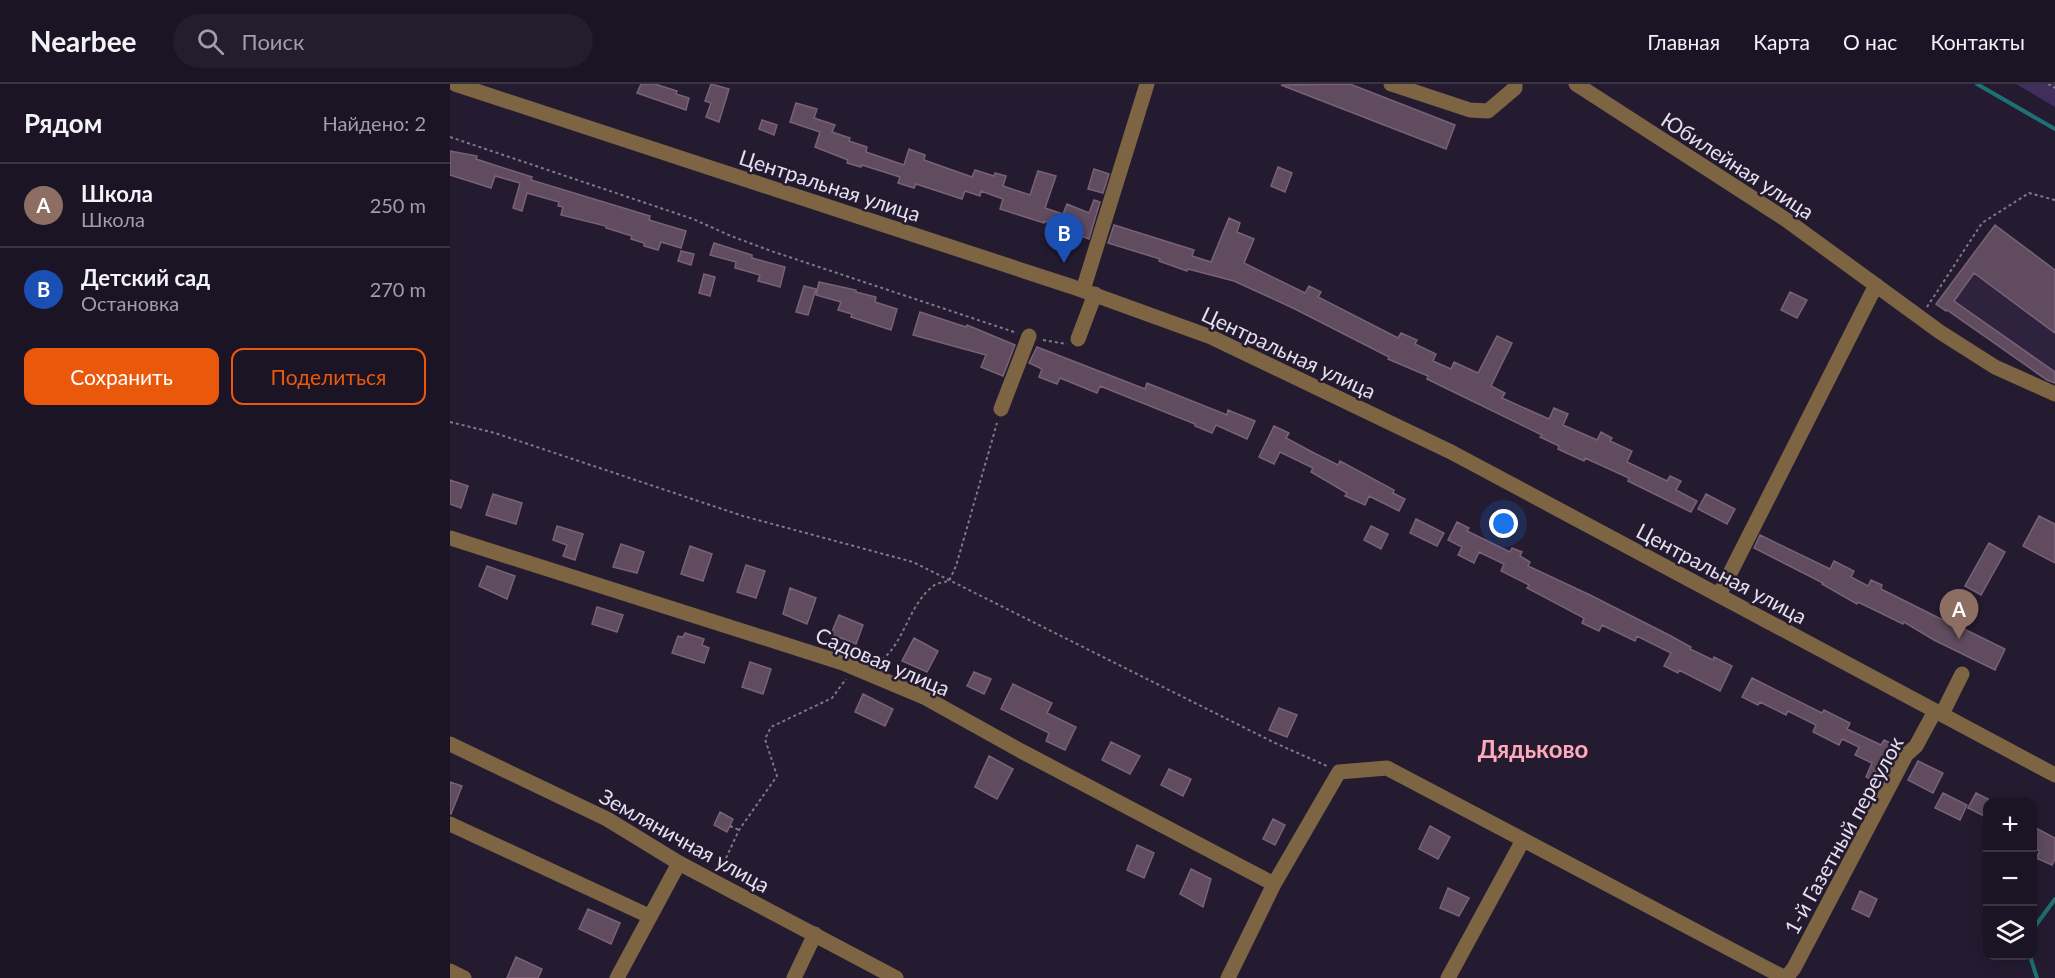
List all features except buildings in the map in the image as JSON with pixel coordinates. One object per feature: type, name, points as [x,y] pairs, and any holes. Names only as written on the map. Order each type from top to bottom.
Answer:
[{"type":"street","name":"Центральная улица","points":[[455,84],[477,87],[1089,292],[1211,337],[1451,452],[2055,775]]},
{"type":"street","points":[[1076,343],[1147,84]]},
{"type":"street","points":[[1391,84],[1479,111],[1488,111],[1515,88],[1515,84]]},
{"type":"street","name":"Юбилейная улица","points":[[1576,84],[1785,219],[1920,317],[1995,367],[2055,394]]},
{"type":"street","points":[[1719,596],[1876,285]]},
{"type":"street","points":[[1001,409],[1029,336]]},
{"type":"street","name":"Садовая улица","points":[[450,538],[858,669],[924,697],[1021,751],[1274,884]]},
{"type":"street","name":"1-й Газетный переулок","points":[[1786,978],[1794,968],[1906,755],[1916,746],[1962,674]]},
{"type":"street","name":"Земляничная улица","points":[[450,744],[607,819],[678,863],[896,978]]},
{"type":"street","points":[[1228,978],[1274,884],[1339,772],[1387,768],[1786,978]]},
{"type":"street","points":[[450,824],[649,916]]},
{"type":"street","points":[[1448,978],[1523,840]]},
{"type":"street","points":[[617,978],[678,863]]},
{"type":"street","points":[[794,978],[815,934]]},
{"type":"street","points":[[450,971],[464,978]]},
{"type":"path","points":[[2048,84],[2055,88]]},
{"type":"path","points":[[450,137],[693,219],[771,251],[1029,336],[1076,343]]},
{"type":"path","points":[[1920,317],[1982,223],[2029,193],[2055,200]]},
{"type":"path","points":[[719,875],[739,830],[777,776],[765,739],[771,727],[832,698],[858,669],[886,658],[919,602],[932,586],[949,580],[956,566],[1001,409]]},
{"type":"path","points":[[450,422],[495,433],[743,516],[913,562],[1264,738],[1339,772]]},
{"type":"path","points":[[730,826],[739,830]]},
{"type":"shaded area","points":[[2016,84],[2055,84],[2055,107]]},
{"type":"shaded area","points":[[1995,225],[2055,270],[2055,385],[1936,304]]},
{"type":"waterway","points":[[1977,84],[2055,129]]},
{"type":"waterway","points":[[2037,924],[2055,899]]},
{"type":"waterway","points":[[2031,960],[2037,978]]},
{"type":"place","name":"Детский сад","points":[[1064,263]]},
{"type":"place","name":"Школа","points":[[1959,639]]},
{"type":"district","name":"Дядьково","points":[[1533,748]]}]
